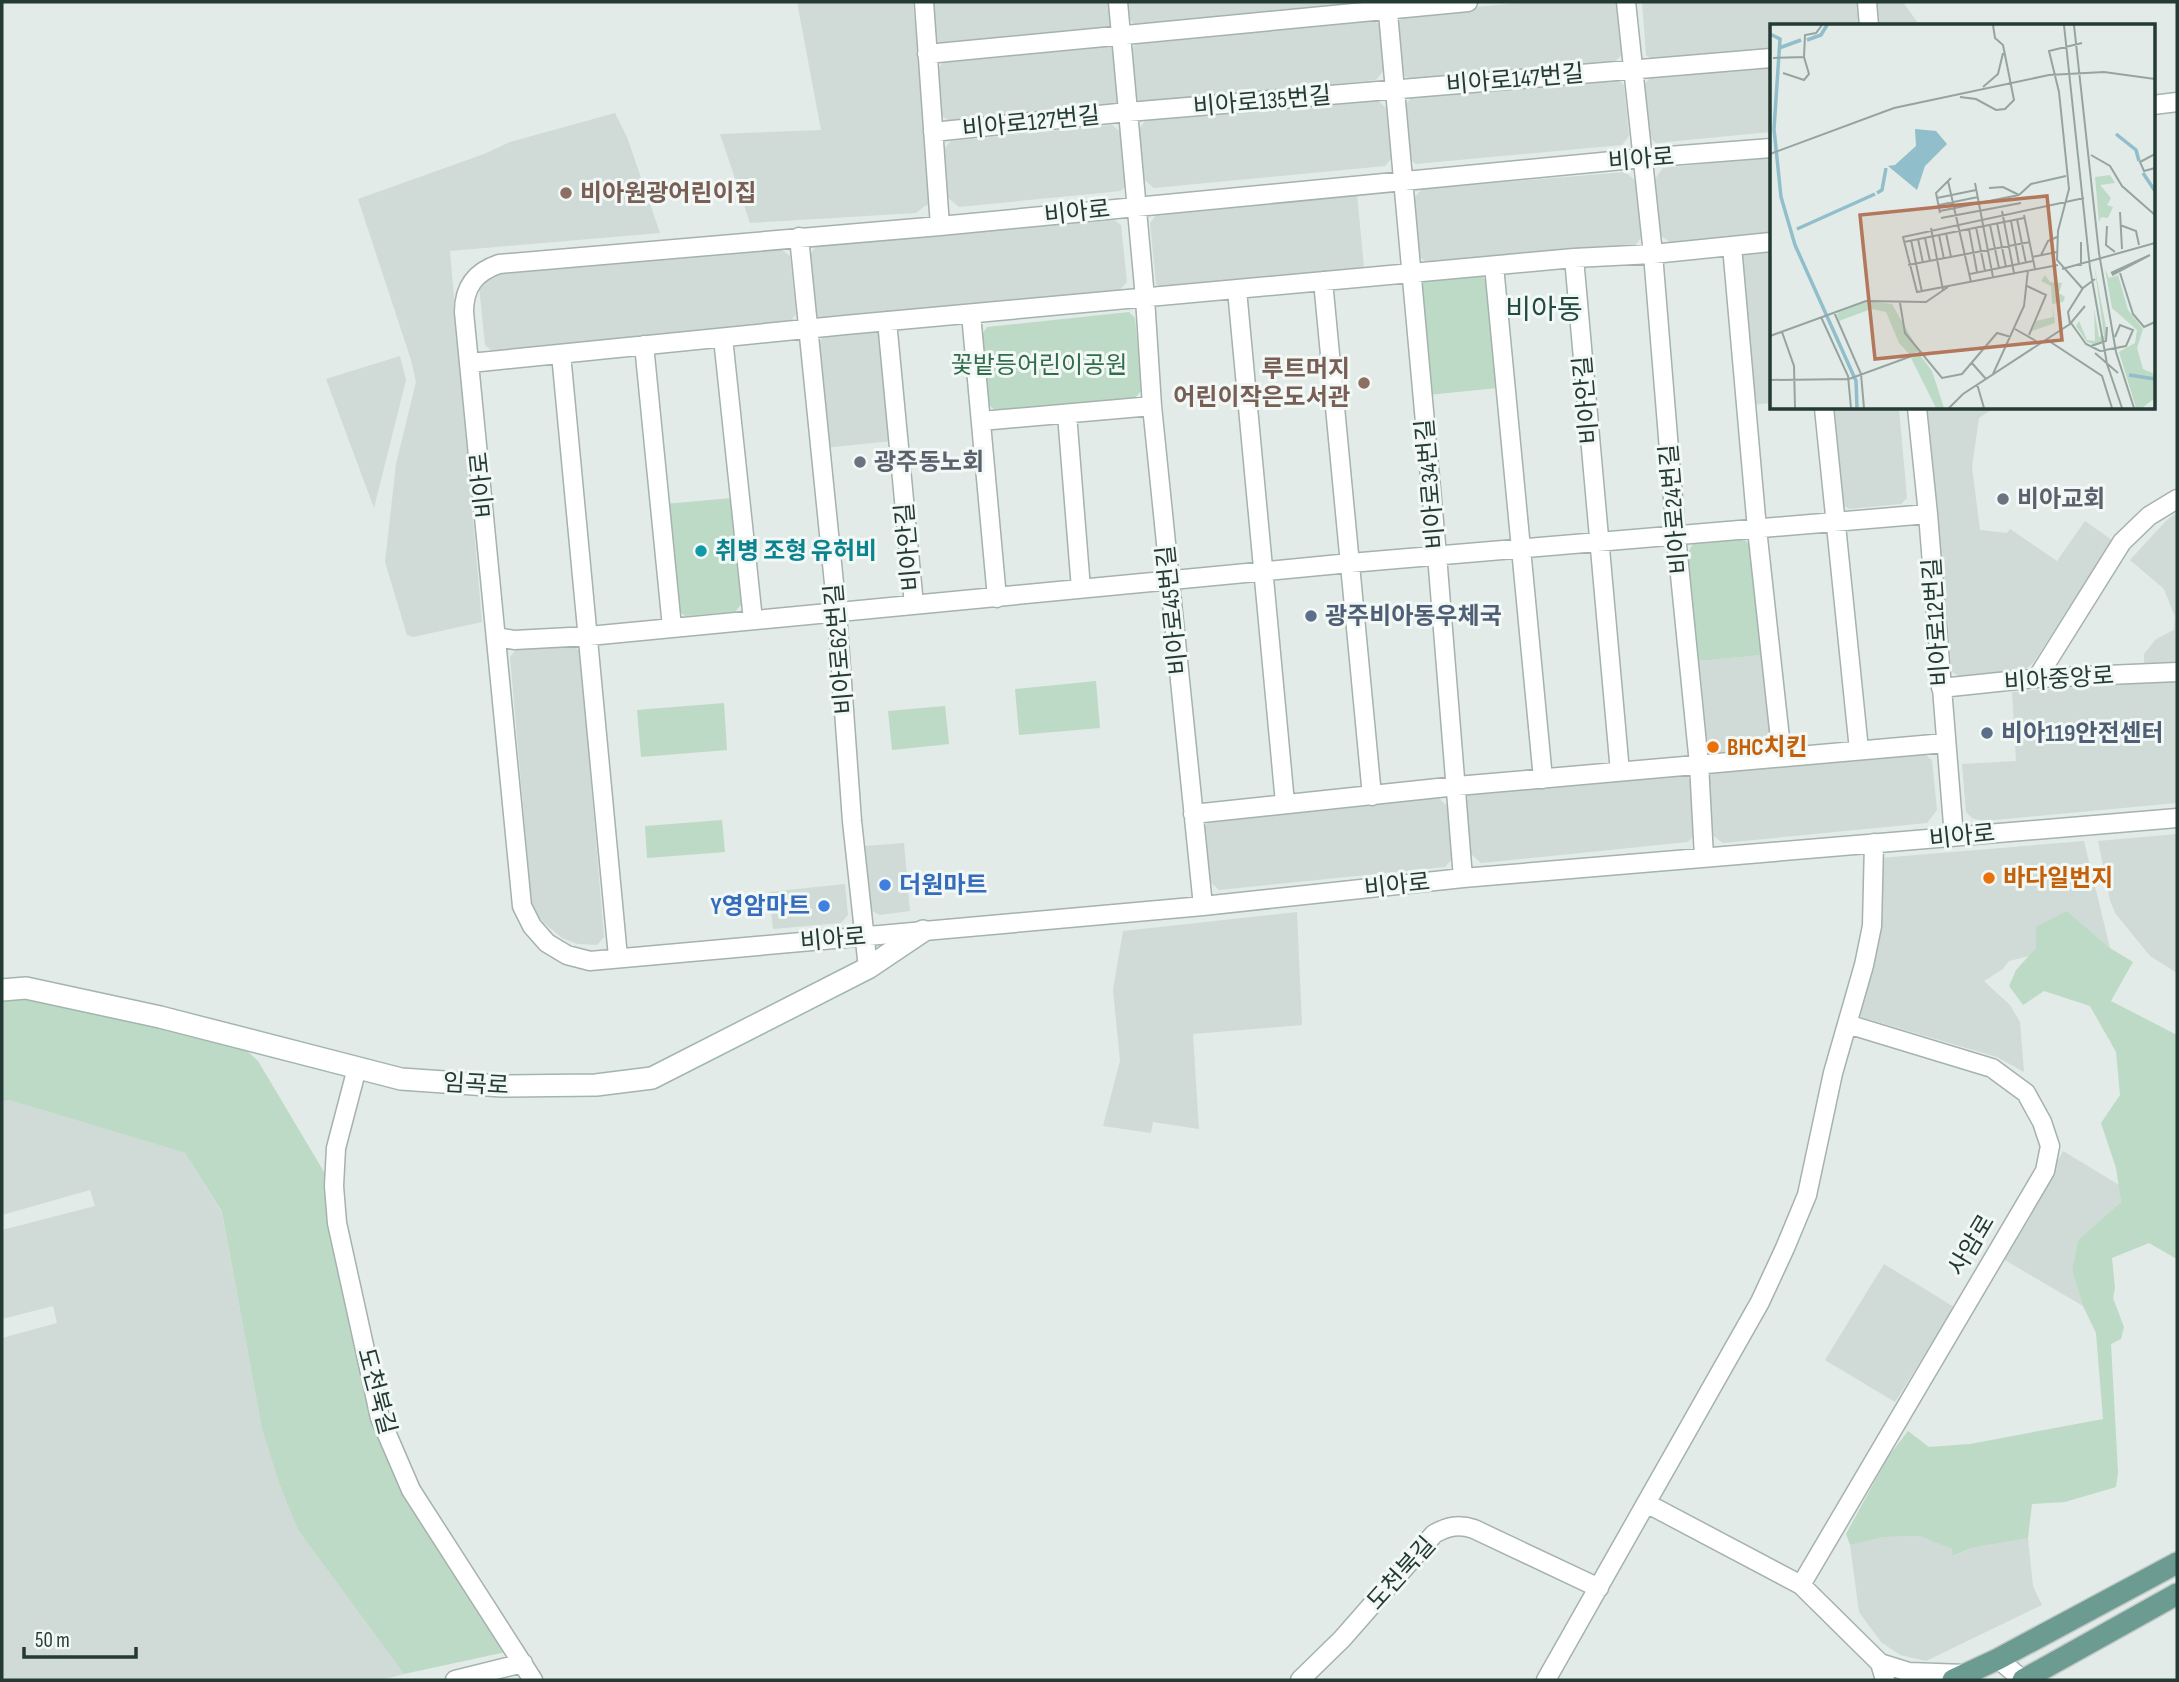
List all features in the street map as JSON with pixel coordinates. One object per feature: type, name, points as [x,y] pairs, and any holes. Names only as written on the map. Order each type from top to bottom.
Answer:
[{"type":"main road","name":"임곡로","points":[[2,990],[26,988],[160,1017],[401,1079],[502,1086],[596,1085],[652,1078],[868,968],[923,931]]},
{"type":"main road","points":[[1959,1677],[1998,1660],[2177,1563]]},
{"type":"main road","points":[[2023,1680],[2177,1594]]},
{"type":"street","name":"비아로127번길","points":[[924,2],[940,226]]},
{"type":"street","points":[[1118,2],[1136,206]]},
{"type":"street","points":[[927,54],[1122,36],[1387,6],[1468,2]]},
{"type":"street","points":[[1626,2],[1643,158]]},
{"type":"street","points":[[1867,2],[1869,24]]},
{"type":"street","points":[[1387,6],[1403,182]]},
{"type":"street","name":"비아로147번길","points":[[1396,89],[1770,58]]},
{"type":"street","name":"비아로135번길","points":[[1128,113],[1396,89]]},
{"type":"street","points":[[2154,105],[2177,102]]},
{"type":"street","name":"비아로127번길","points":[[933,132],[1128,113]]},
{"type":"street","name":"비아로","points":[[1770,148],[940,226],[499,264],[486,269],[476,276],[464,299],[522,906],[532,926],[547,943],[567,955],[590,961],[1203,906],[1463,878],[2177,818]]},
{"type":"street","name":"비아로24번길","points":[[1643,158],[1699,764],[1704,857]]},
{"type":"street","name":"비아로34번길","points":[[1403,182],[1463,878]]},
{"type":"street","name":"비아로45번길","points":[[1136,206],[1168,581],[1203,906]]},
{"type":"street","name":"비아로62번길","points":[[799,237],[837,613],[852,821],[868,968]]},
{"type":"street","points":[[470,363],[887,321],[1770,242]]},
{"type":"street","points":[[1732,246],[1757,529],[1782,757]]},
{"type":"street","name":"비아안길","points":[[1574,258],[1620,772]]},
{"type":"street","points":[[1494,266],[1543,779]]},
{"type":"street","points":[[1323,282],[1371,796]]},
{"type":"street","points":[[1237,290],[1285,803]]},
{"type":"street","points":[[971,314],[997,598]]},
{"type":"street","name":"비아안길","points":[[887,321],[914,605]]},
{"type":"street","points":[[723,338],[753,620]]},
{"type":"street","points":[[644,345],[672,627]]},
{"type":"street","points":[[561,354],[618,957]]},
{"type":"street","points":[[981,421],[1152,406]]},
{"type":"street","points":[[1824,410],[1859,750]]},
{"type":"street","name":"비아로12번길","points":[[1917,410],[1954,837]]},
{"type":"street","points":[[1067,414],[1081,589]]},
{"type":"street","points":[[2037,678],[2122,542],[2148,516],[2177,499]]},
{"type":"street","name":"비아안길","points":[[497,637],[514,640],[589,636],[1437,555],[1928,514]]},
{"type":"street","name":"비아중앙로","points":[[1941,688],[2037,678],[2177,672]]},
{"type":"street","points":[[1193,814],[1457,786],[1945,743]]},
{"type":"street","points":[[1546,1680],[1760,1302],[1807,1195],[1833,1073],[1864,965],[1871,926],[1874,842]]},
{"type":"street","name":"사암로","points":[[1801,1585],[2045,1171],[2050,1146],[2042,1122],[2026,1093],[1992,1068],[1847,1024]]},
{"type":"street","name":"도천북길","points":[[357,1068],[336,1148],[334,1186],[337,1223],[380,1418],[411,1490],[533,1680]]},
{"type":"street","points":[[1646,1503],[1801,1585],[1883,1672],[1959,1677]]},
{"type":"street","name":"도천북길","points":[[1300,1680],[1342,1639],[1434,1534],[1443,1528],[1464,1526],[1474,1529],[1599,1588]]},
{"type":"street","points":[[1998,1660],[2023,1680]]},
{"type":"street","points":[[455,1680],[523,1663]]},
{"type":"shaded area","points":[[797,2],[913,2],[932,204],[916,213],[750,223],[720,134],[821,130]]},
{"type":"shaded area","points":[[931,2],[1112,2],[1114,25],[1109,32],[947,48],[934,38]]},
{"type":"shaded area","points":[[1125,2],[1368,2],[1136,25],[1127,18]]},
{"type":"shaded area","points":[[1531,2],[1619,2],[1625,51],[1616,61],[1411,81],[1401,73],[1397,24],[1406,13]]},
{"type":"shaded area","points":[[1642,2],[1862,2],[1865,24],[1770,24],[1770,49],[1653,60],[1646,55]]},
{"type":"shaded area","points":[[1876,2],[1903,2],[1919,24],[1880,24]]},
{"type":"shaded area","points":[[1372,19],[1380,25],[1385,69],[1376,80],[1144,104],[1135,97],[1130,51],[1137,43]]},
{"type":"shaded area","points":[[1107,43],[1116,50],[1121,102],[1115,109],[954,125],[941,115],[937,70],[945,59]]},
{"type":"shaded area","points":[[1770,64],[1770,132],[1656,143],[1649,137],[1645,84],[1652,75]]},
{"type":"shaded area","points":[[1616,78],[1624,85],[1629,136],[1622,145],[1416,164],[1409,159],[1405,105],[1412,97]]},
{"type":"shaded area","points":[[1375,98],[1386,108],[1391,159],[1385,166],[1154,188],[1142,178],[1137,131],[1146,120]]},
{"type":"shaded area","points":[[615,113],[627,137],[660,233],[450,251],[482,622],[413,637],[407,635],[385,562],[396,464],[416,382],[358,199],[484,154],[510,142]]},
{"type":"shaded area","points":[[1112,125],[1121,132],[1127,184],[1121,191],[959,207],[947,197],[942,151],[951,141]]},
{"type":"shaded area","points":[[1770,157],[1770,233],[1671,243],[1660,235],[1655,179],[1663,168]]},
{"type":"shaded area","points":[[1625,172],[1636,181],[1641,238],[1634,247],[1428,264],[1418,255],[1413,199],[1422,189]]},
{"type":"shaded area","points":[[1357,193],[1364,268],[1160,288],[1156,284],[1150,223],[1159,211]]},
{"type":"shaded area","points":[[1110,216],[1121,225],[1127,282],[1119,291],[820,319],[816,316],[810,254],[819,243]]},
{"type":"shaded area","points":[[779,248],[790,256],[796,314],[789,323],[492,351],[485,345],[479,286],[489,275]]},
{"type":"shaded area","points":[[1770,248],[1770,403],[1751,405],[1738,260],[1744,251]]},
{"type":"shaded area","points":[[872,329],[883,338],[892,441],[824,448],[815,349],[824,335]]},
{"type":"shaded area","points":[[400,356],[406,380],[374,508],[326,379]]},
{"type":"shaded area","points":[[1833,410],[1899,410],[1907,498],[1901,504],[1849,509],[1841,503]]},
{"type":"shaded area","points":[[1927,410],[1991,410],[1979,418],[1972,467],[1980,530],[2007,533],[2010,529],[2057,561],[2085,521],[2112,540],[2034,662],[2019,675],[1962,678],[1952,672]]},
{"type":"shaded area","points":[[2177,512],[2177,665],[2144,668],[2144,654],[2156,639],[2174,630],[2175,617],[2164,589],[2130,560]]},
{"type":"shaded area","points":[[572,644],[580,652],[604,937],[597,945],[578,944],[562,938],[543,922],[532,908],[510,657],[519,646]]},
{"type":"shaded area","points":[[1763,655],[1771,738],[1761,752],[1713,756],[1704,747],[1698,661]]},
{"type":"shaded area","points":[[2177,677],[2177,803],[1983,821],[1972,818],[1966,812],[1962,764],[2016,761],[2012,692]]},
{"type":"shaded area","points":[[1922,752],[1932,760],[1937,810],[1927,823],[1723,843],[1711,834],[1707,778],[1712,771]]},
{"type":"shaded area","points":[[1681,771],[1690,780],[1696,833],[1688,842],[1481,863],[1470,853],[1465,797],[1470,791]]},
{"type":"shaded area","points":[[1438,797],[1448,807],[1453,858],[1445,867],[1219,890],[1209,881],[1204,828],[1211,818]]},
{"type":"shaded area","points":[[2177,834],[2177,973],[2150,956],[2115,913],[2098,841]]},
{"type":"shaded area","points":[[2084,841],[2110,948],[2067,911],[2029,956],[2009,961],[2003,969],[1984,981],[2010,1005],[2020,1022],[2024,1072],[1997,1057],[1861,1017],[1858,1008],[1880,858]]},
{"type":"shaded area","points":[[904,843],[910,911],[880,915],[870,910],[865,846]]},
{"type":"shaded area","points":[[845,884],[848,915],[841,923],[773,929],[769,892]]},
{"type":"shaded area","points":[[1297,912],[1302,1025],[1193,1034],[1199,1129],[1153,1122],[1151,1133],[1103,1126],[1120,1061],[1113,990],[1123,931]]},
{"type":"shaded area","points":[[9,1100],[185,1153],[222,1213],[262,1429],[280,1486],[298,1530],[404,1674],[381,1680],[2,1680],[2,1338],[57,1323],[53,1306],[2,1319],[2,1230],[95,1206],[90,1190],[2,1215],[2,1102]]},
{"type":"shaded area","points":[[2063,1151],[2119,1185],[2121,1202],[2078,1240],[2072,1270],[2083,1306],[2003,1259]]},
{"type":"shaded area","points":[[1884,1264],[1954,1307],[1895,1402],[1825,1360]]},
{"type":"shaded area","points":[[1921,1536],[1952,1549],[1954,1556],[1971,1548],[2028,1538],[2033,1586],[2042,1605],[1926,1661],[1900,1655],[1881,1642],[1859,1612],[1850,1545],[1884,1537]]},
{"type":"green space","points":[[1479,273],[1488,282],[1498,388],[1428,395],[1418,288],[1428,277]]},
{"type":"green space","name":"꽃밭등어린이공원","points":[[1129,312],[1135,318],[1142,390],[1134,399],[998,413],[988,404],[981,336],[987,327]]},
{"type":"green space","points":[[732,498],[743,602],[735,612],[685,616],[676,609],[665,504]]},
{"type":"green space","points":[[1744,539],[1753,548],[1763,655],[1698,661],[1688,552],[1693,544]]},
{"type":"green space","points":[[1096,681],[1100,728],[1019,735],[1015,689]]},
{"type":"green space","points":[[724,703],[727,750],[641,757],[637,710]]},
{"type":"green space","points":[[945,706],[949,744],[892,750],[888,711]]},
{"type":"green space","points":[[722,820],[725,852],[647,858],[645,826]]},
{"type":"green space","points":[[2067,911],[2110,948],[2133,962],[2111,1001],[2177,1035],[2177,1257],[2149,1243],[2112,1258],[2115,1288],[2113,1298],[2124,1327],[2121,1339],[2111,1344],[2118,1472],[2116,1487],[2065,1502],[2032,1504],[2028,1538],[1971,1548],[1953,1556],[1952,1549],[1920,1536],[1884,1537],[1850,1545],[1846,1534],[1888,1457],[1908,1431],[1929,1447],[1970,1444],[2103,1419],[2096,1333],[2083,1306],[2072,1270],[2078,1240],[2121,1202],[2116,1168],[2101,1123],[2120,1095],[2116,1052],[2090,1006],[2044,991],[2023,1005],[2009,986],[2016,970],[2036,948],[2036,927]]},
{"type":"green space","points":[[22,998],[106,1014],[246,1050],[258,1061],[330,1182],[384,1431],[506,1652],[404,1674],[298,1530],[280,1486],[262,1429],[222,1212],[185,1153],[9,1100],[2,1102],[2,1000]]},
{"type":"place","name":"비아원광어린이집","points":[[566,193]]},
{"type":"place","name":"루트머지 어린이작은도서관","points":[[1364,383]]},
{"type":"place","name":"광주동노회","points":[[860,462]]},
{"type":"place","name":"비아교회","points":[[2003,499]]},
{"type":"place","name":"취병 조형 유허비","points":[[701,551]]},
{"type":"place","name":"광주비아동우체국","points":[[1311,616]]},
{"type":"place","name":"비아119안전센터","points":[[1987,733]]},
{"type":"place","name":"BHC치킨","points":[[1713,747]]},
{"type":"place","name":"바다일번지","points":[[1989,878]]},
{"type":"place","name":"더원마트","points":[[885,885]]},
{"type":"place","name":"Y영암마트","points":[[824,906]]},
{"type":"district","name":"비아동","points":[[1544,309]]}]
